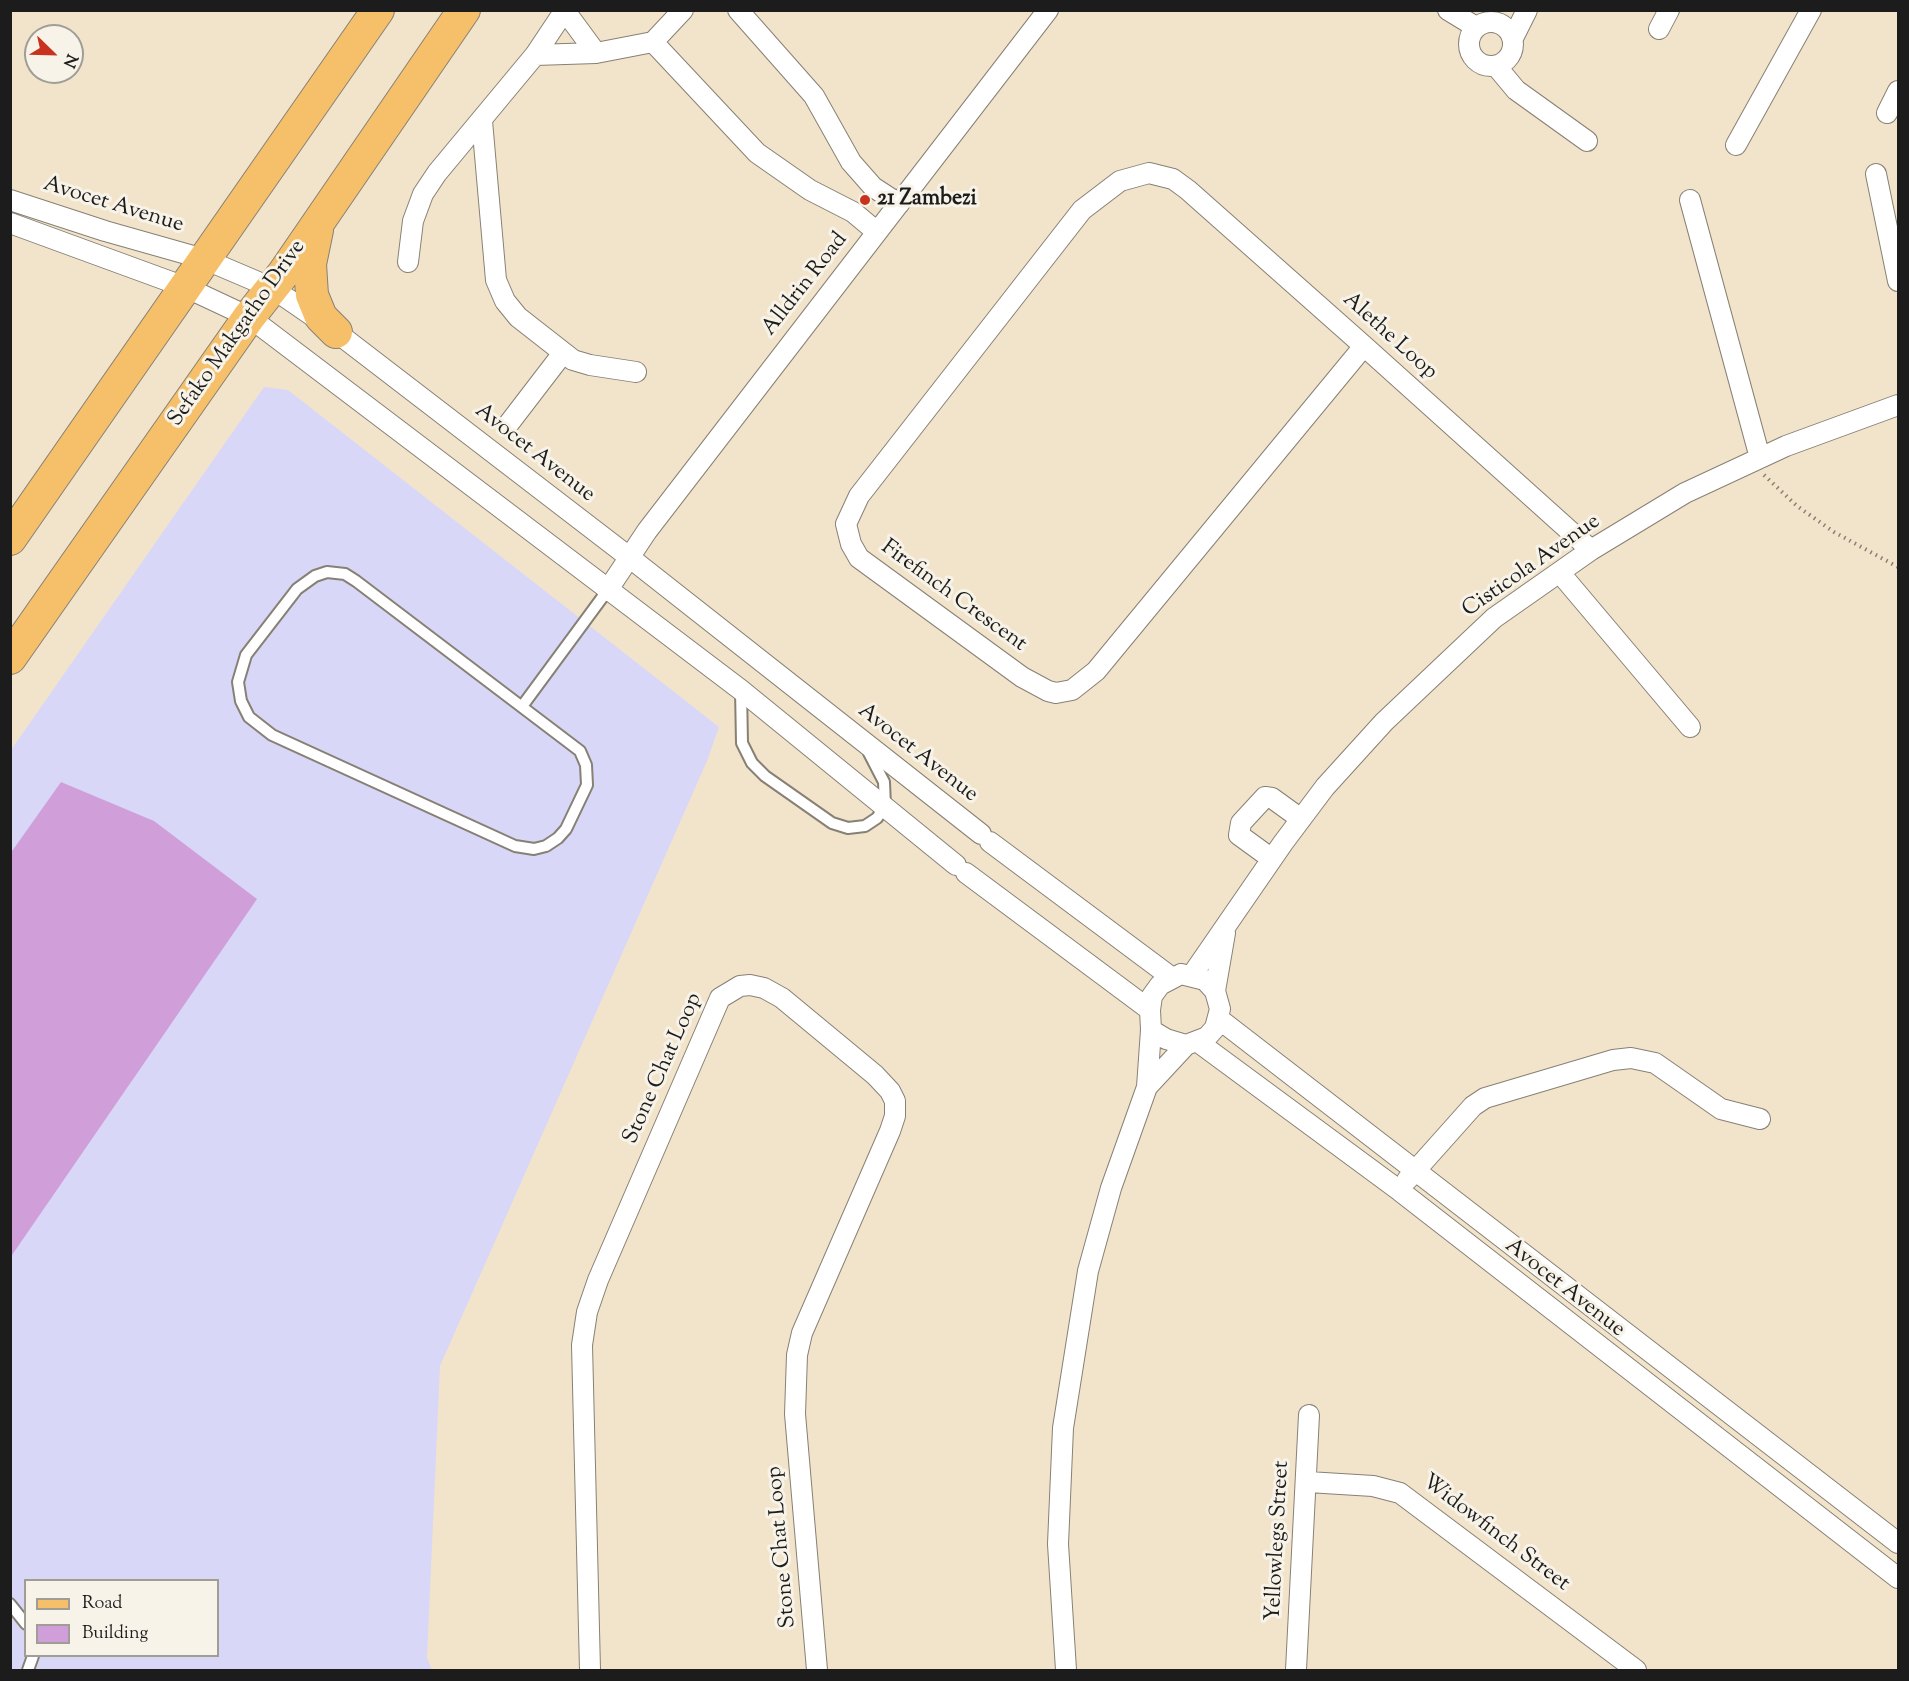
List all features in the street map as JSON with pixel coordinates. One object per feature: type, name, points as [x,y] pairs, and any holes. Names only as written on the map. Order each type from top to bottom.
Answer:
[{"type":"main road","points":[[10,539],[378,10]]},
{"type":"main road","name":"Sefako Makgatho Drive","points":[[10,658],[249,317],[272,288],[464,10]]},
{"type":"main road","points":[[332,199],[315,233],[310,280],[314,302],[321,317],[336,332]]},
{"type":"street","points":[[535,55],[596,53],[653,42],[683,10]]},
{"type":"street","points":[[738,10],[814,96],[851,162],[873,187],[899,204]]},
{"type":"street","name":"Alldrin Road","points":[[607,591],[628,557],[1048,10]]},
{"type":"street","points":[[1448,10],[1476,27]]},
{"type":"street","points":[[1512,38],[1504,26],[1497,22],[1483,23],[1476,27],[1469,39],[1471,54],[1481,64],[1496,66],[1508,58],[1512,52],[1512,38],[1527,10]]},
{"type":"street","points":[[1659,29],[1669,10]]},
{"type":"street","points":[[1736,144],[1811,10]]},
{"type":"street","points":[[408,262],[412,221],[423,195],[437,173],[535,55],[565,11],[596,53]]},
{"type":"street","points":[[653,42],[756,153],[810,190],[853,212],[877,232]]},
{"type":"street","points":[[1496,66],[1516,90],[1587,141]]},
{"type":"street","points":[[1887,113],[1899,91]]},
{"type":"street","points":[[482,121],[498,286],[513,312],[563,353],[583,364],[636,372]]},
{"type":"street","name":"Alethe Loop","points":[[1149,172],[1173,179],[1188,190],[1591,550]]},
{"type":"street","name":"Firefinch Crescent","points":[[1149,172],[1120,181],[1082,210],[866,487],[850,511],[846,524],[851,544],[859,558],[1022,677],[1048,691],[1072,690],[1096,670],[1364,346]]},
{"type":"street","points":[[1876,174],[1899,281]]},
{"type":"street","name":"Avocet Avenue","points":[[10,200],[105,231],[204,259],[272,288],[336,332],[628,557],[986,838],[1172,977]]},
{"type":"street","points":[[1690,200],[1750,463]]},
{"type":"street","points":[[10,223],[185,287],[249,317],[607,591],[741,690],[1151,1020],[1166,1039],[1192,1043]]},
{"type":"street","points":[[507,426],[563,353]]},
{"type":"street","name":"Cisticola Avenue","points":[[1192,975],[1300,819],[1325,787],[1384,722],[1436,670],[1494,618],[1591,550],[1685,494],[1786,446],[1899,405]]},
{"type":"street","points":[[1560,573],[1690,727]]},
{"type":"street","points":[[1272,860],[1239,834],[1241,823],[1265,797],[1272,798],[1300,819]]},
{"type":"street","name":"Cisticola Avenue","points":[[1215,991],[1226,927]]},
{"type":"street","points":[[1066,1671],[1058,1544],[1064,1417],[1088,1271],[1111,1188],[1147,1087],[1152,996],[1160,985],[1172,977],[1192,975],[1205,980],[1215,991],[1220,1009],[1219,1019],[1207,1037],[1192,1043],[1147,1087]]},
{"type":"street","name":"Stone Chat Loop","points":[[590,1671],[582,1346],[587,1312],[598,1280],[720,998],[740,986],[750,985],[764,988],[782,998],[875,1076],[890,1091],[895,1101],[895,1116],[890,1131],[802,1333],[797,1355],[795,1414],[817,1671]]},
{"type":"street","name":"Avocet Avenue","points":[[1219,1019],[1899,1543]]},
{"type":"street","name":"Avocet Avenue","points":[[1192,1043],[1400,1191],[1899,1578]]},
{"type":"street","points":[[1400,1191],[1415,1170],[1473,1106],[1485,1098],[1502,1091],[1631,1058],[1642,1059],[1667,1070],[1720,1109],[1760,1119]]},
{"type":"street","name":"Yellowlegs Street","points":[[1296,1671],[1308,1482],[1309,1415]]},
{"type":"street","name":"Widowfinch Street","points":[[1308,1482],[1373,1486],[1407,1497],[1636,1671]]},
{"type":"lane","points":[[332,571],[345,574],[357,581],[523,705],[576,747],[583,755],[587,770],[585,791],[566,829],[550,844],[534,849],[515,846],[272,735],[249,717],[241,701],[238,682],[250,650],[291,596],[309,580],[332,571]]},
{"type":"lane","points":[[523,705],[607,591]]},
{"type":"lane","points":[[741,690],[742,743],[759,772],[816,814],[843,827],[854,829],[870,824],[885,806],[884,782],[863,743]]},
{"type":"lane","points":[[10,1604],[24,1622]]},
{"type":"path","points":[[1750,463],[1797,506],[1834,532],[1899,567]]},
{"type":"shaded area","points":[[264,387],[288,390],[719,727],[707,761],[440,1366],[427,1658],[432,1670],[11,1670],[11,750]]},
{"type":"building","points":[[61,782],[154,821],[257,899],[10,1258],[10,854]]},
{"type":"place","name":"21 Zambezi","points":[[865,200]]}]
